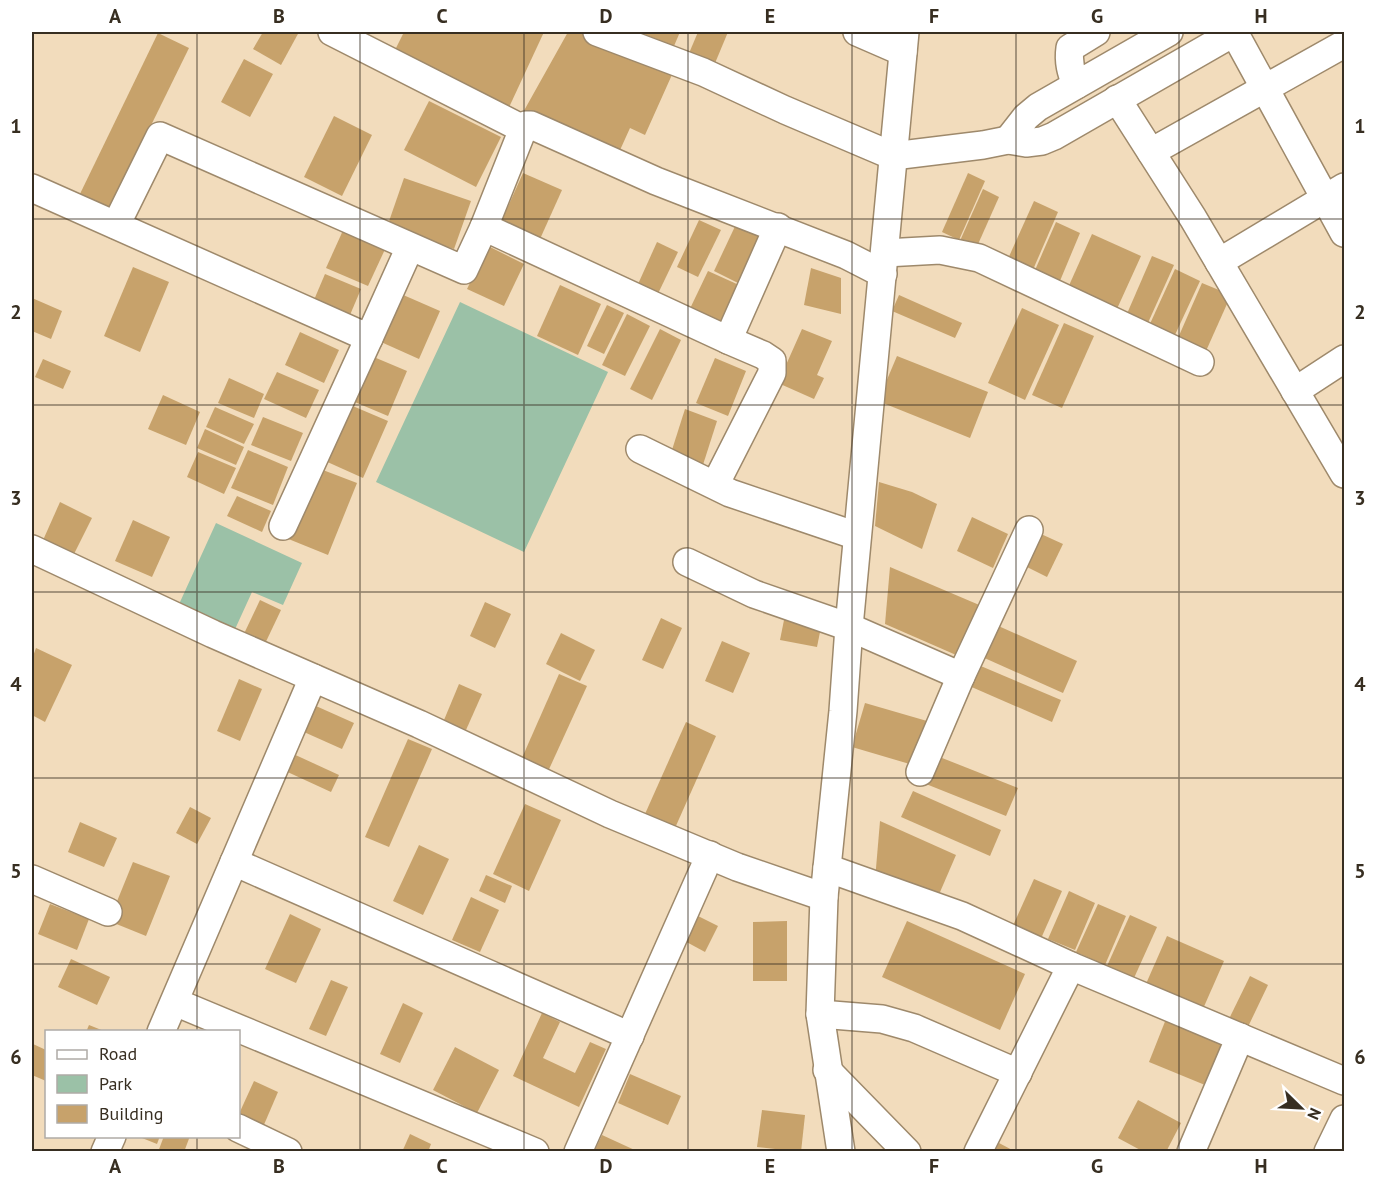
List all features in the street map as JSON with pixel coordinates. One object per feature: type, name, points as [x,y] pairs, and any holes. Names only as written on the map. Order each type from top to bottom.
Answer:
[{"type":"street","points":[[332,32],[523,129]]},
{"type":"street","points":[[597,32],[703,72],[785,111],[893,156],[1008,140],[1026,143],[1042,141],[1234,32],[1265,88],[1335,193],[1344,233]]},
{"type":"street","points":[[841,1152],[820,1014],[824,897],[904,42],[857,32]]},
{"type":"street","points":[[1084,119],[1073,87],[1068,60],[1070,48],[1096,32]]},
{"type":"street","points":[[1008,140],[1026,117],[1038,107],[1073,87],[1135,40],[1170,32]]},
{"type":"street","points":[[1151,152],[1344,44]]},
{"type":"street","points":[[1117,99],[1193,218],[1344,474]]},
{"type":"street","points":[[116,225],[160,136],[464,270],[484,227],[523,129],[526,125],[531,125],[656,181],[846,255],[884,264],[940,250],[979,258],[1200,362]]},
{"type":"street","points":[[32,188],[369,338]]},
{"type":"street","points":[[1219,262],[1335,193]]},
{"type":"street","points":[[484,227],[764,355],[772,361],[772,374],[715,485]]},
{"type":"street","points":[[728,340],[778,227]]},
{"type":"street","points":[[283,526],[410,247]]},
{"type":"street","points":[[1295,391],[1344,358]]},
{"type":"street","points":[[640,448],[730,493],[857,536]]},
{"type":"street","points":[[920,772],[961,676],[1029,530]]},
{"type":"street","points":[[32,549],[213,634],[419,724],[610,814],[737,867],[824,897]]},
{"type":"street","points":[[687,562],[754,594],[849,627],[961,676]]},
{"type":"street","points":[[162,1030],[313,678]]},
{"type":"street","points":[[578,1152],[710,855]]},
{"type":"street","points":[[234,862],[630,1035]]},
{"type":"street","points":[[827,868],[962,916],[1071,966],[1344,1081]]},
{"type":"street","points":[[32,879],[108,912]]},
{"type":"street","points":[[978,1152],[1071,966]]},
{"type":"street","points":[[175,1002],[535,1152]]},
{"type":"street","points":[[820,1014],[882,1019],[903,1025],[1018,1072]]},
{"type":"street","points":[[1191,1152],[1240,1037]]},
{"type":"street","points":[[828,1070],[907,1152]]},
{"type":"street","points":[[1328,1152],[1344,1119]]},
{"type":"street","points":[[240,1129],[288,1152]]},
{"type":"street","points":[[105,1152],[112,1138]]},
{"type":"green space","points":[[460,302],[608,372],[524,552],[376,482]]},
{"type":"green space","points":[[216,523],[302,563],[283,605],[252,592],[231,638],[175,613]]},
{"type":"building","points":[[263,32],[299,32],[281,65],[253,49]]},
{"type":"building","points":[[404,32],[544,32],[505,116],[392,56]]},
{"type":"building","points":[[568,32],[581,32],[675,68],[645,135],[630,128],[616,159],[521,116]]},
{"type":"building","points":[[639,32],[680,32],[674,46]]},
{"type":"building","points":[[698,32],[728,32],[713,68],[687,58]]},
{"type":"building","points":[[158,33],[189,48],[108,213],[78,198]]},
{"type":"building","points":[[244,59],[273,74],[250,117],[221,102]]},
{"type":"building","points":[[429,101],[501,137],[476,187],[404,150]]},
{"type":"building","points":[[334,116],[372,135],[342,196],[304,177]]},
{"type":"building","points":[[523,173],[562,190],[540,239],[501,222]]},
{"type":"building","points":[[968,173],[985,181],[959,240],[942,232]]},
{"type":"building","points":[[404,178],[471,201],[454,249],[387,227]]},
{"type":"building","points":[[983,189],[999,197],[975,251],[959,243]]},
{"type":"building","points":[[1034,201],[1058,212],[1032,272],[1007,261]]},
{"type":"building","points":[[699,220],[721,230],[698,277],[677,267]]},
{"type":"building","points":[[738,220],[764,233],[740,284],[714,271]]},
{"type":"building","points":[[1056,222],[1080,233],[1057,288],[1032,277]]},
{"type":"building","points":[[345,226],[387,245],[368,286],[326,268]]},
{"type":"building","points":[[1092,234],[1141,256],[1116,311],[1067,290]]},
{"type":"building","points":[[657,242],[678,252],[654,302],[634,293]]},
{"type":"building","points":[[488,246],[524,264],[504,306],[467,289]]},
{"type":"building","points":[[1152,256],[1174,265],[1147,325],[1126,316]]},
{"type":"building","points":[[133,267],[169,282],[140,352],[104,336]]},
{"type":"building","points":[[811,268],[841,278],[841,314],[804,305]]},
{"type":"building","points":[[1175,269],[1200,281],[1174,337],[1149,326]]},
{"type":"building","points":[[708,271],[739,285],[717,332],[686,317]]},
{"type":"building","points":[[325,274],[361,289],[347,322],[311,307]]},
{"type":"building","points":[[1202,283],[1231,295],[1206,351],[1178,338]]},
{"type":"building","points":[[560,285],[601,304],[578,355],[537,336]]},
{"type":"building","points":[[401,294],[440,311],[419,359],[381,342]]},
{"type":"building","points":[[899,295],[962,323],[955,338],[892,311]]},
{"type":"building","points":[[32,298],[62,311],[51,339],[32,331]]},
{"type":"building","points":[[607,305],[624,313],[604,354],[587,346]]},
{"type":"building","points":[[1022,308],[1059,325],[1025,400],[988,383]]},
{"type":"building","points":[[627,314],[650,326],[625,376],[602,365]]},
{"type":"building","points":[[1064,323],[1094,336],[1062,408],[1032,395]]},
{"type":"building","points":[[660,329],[681,340],[652,400],[630,389]]},
{"type":"building","points":[[802,329],[832,341],[817,375],[824,378],[814,399],[778,383]]},
{"type":"building","points":[[300,332],[339,350],[324,383],[285,365]]},
{"type":"building","points":[[369,355],[407,371],[388,416],[350,400]]},
{"type":"building","points":[[897,356],[988,392],[970,438],[878,401]]},
{"type":"building","points":[[715,358],[746,371],[728,416],[696,403]]},
{"type":"building","points":[[43,359],[71,371],[63,389],[35,377]]},
{"type":"building","points":[[277,372],[319,390],[306,418],[264,399]]},
{"type":"building","points":[[229,378],[264,394],[254,418],[218,403]]},
{"type":"building","points":[[163,395],[200,412],[186,445],[148,429]]},
{"type":"building","points":[[348,404],[388,421],[363,478],[323,460]]},
{"type":"building","points":[[215,407],[254,424],[244,444],[206,427]]},
{"type":"building","points":[[685,409],[717,421],[701,471],[671,453]]},
{"type":"building","points":[[263,417],[303,433],[291,461],[251,445]]},
{"type":"building","points":[[205,429],[244,447],[236,465],[197,448]]},
{"type":"building","points":[[248,450],[288,467],[273,505],[231,488]]},
{"type":"building","points":[[198,452],[236,468],[224,494],[187,477]]},
{"type":"building","points":[[315,467],[357,483],[328,555],[286,538]]},
{"type":"building","points":[[879,482],[912,492],[937,504],[922,549],[875,526]]},
{"type":"building","points":[[237,496],[271,511],[262,532],[227,516]]},
{"type":"building","points":[[60,502],[92,518],[70,562],[40,547]]},
{"type":"building","points":[[972,517],[1008,534],[993,568],[957,551]]},
{"type":"building","points":[[133,520],[170,537],[152,577],[115,561]]},
{"type":"building","points":[[1041,534],[1063,544],[1047,577],[1025,566]]},
{"type":"building","points":[[890,567],[984,607],[963,658],[885,624]]},
{"type":"building","points":[[260,600],[281,610],[262,650],[241,640]]},
{"type":"building","points":[[485,602],[511,614],[495,648],[470,636]]},
{"type":"building","points":[[785,615],[822,622],[817,647],[780,640]]},
{"type":"building","points":[[661,618],[682,628],[663,669],[642,660]]},
{"type":"building","points":[[994,624],[1077,661],[1063,693],[980,656]]},
{"type":"building","points":[[561,633],[595,650],[580,681],[546,664]]},
{"type":"building","points":[[722,641],[750,653],[733,693],[705,681]]},
{"type":"building","points":[[36,648],[72,665],[45,722],[32,715],[32,659]]},
{"type":"building","points":[[976,664],[1061,700],[1052,722],[967,685]]},
{"type":"building","points":[[559,674],[587,686],[545,778],[518,767]]},
{"type":"building","points":[[239,679],[262,689],[240,741],[217,731]]},
{"type":"building","points":[[459,684],[482,694],[466,730],[444,720]]},
{"type":"building","points":[[307,702],[354,723],[342,749],[295,728]]},
{"type":"building","points":[[865,703],[927,721],[913,765],[852,747]]},
{"type":"building","points":[[686,722],[716,736],[671,837],[641,823]]},
{"type":"building","points":[[408,739],[432,749],[389,847],[365,837]]},
{"type":"building","points":[[289,752],[339,775],[331,792],[281,769]]},
{"type":"building","points":[[932,754],[1018,788],[1006,816],[921,782]]},
{"type":"building","points":[[913,791],[1001,830],[990,856],[901,817]]},
{"type":"building","points":[[525,804],[561,820],[529,891],[493,874]]},
{"type":"building","points":[[190,807],[211,818],[197,844],[176,833]]},
{"type":"building","points":[[880,821],[956,855],[934,906],[875,880]]},
{"type":"building","points":[[80,822],[117,838],[104,867],[68,852]]},
{"type":"building","points":[[419,845],[449,859],[423,915],[393,901]]},
{"type":"building","points":[[133,862],[170,876],[146,936],[109,921]]},
{"type":"building","points":[[486,875],[512,886],[505,903],[479,891]]},
{"type":"building","points":[[1034,879],[1062,891],[1039,943],[1011,930]]},
{"type":"building","points":[[1069,891],[1095,903],[1075,950],[1048,939]]},
{"type":"building","points":[[471,897],[499,910],[480,952],[452,940]]},
{"type":"building","points":[[50,904],[89,919],[77,950],[38,934]]},
{"type":"building","points":[[1098,904],[1126,916],[1105,965],[1076,952]]},
{"type":"building","points":[[290,914],[321,929],[296,983],[265,969]]},
{"type":"building","points":[[694,914],[718,926],[705,952],[681,939]]},
{"type":"building","points":[[1130,915],[1157,927],[1134,978],[1107,966]]},
{"type":"building","points":[[787,921],[787,981],[753,981],[753,922]]},
{"type":"building","points":[[907,921],[1025,974],[1000,1030],[882,977]]},
{"type":"building","points":[[1167,936],[1224,961],[1199,1018],[1142,993]]},
{"type":"building","points":[[71,959],[110,977],[97,1005],[58,987]]},
{"type":"building","points":[[1250,976],[1268,985],[1246,1031],[1227,1023]]},
{"type":"building","points":[[331,980],[348,987],[326,1036],[309,1029]]},
{"type":"building","points":[[403,1003],[423,1013],[400,1063],[380,1054]]},
{"type":"building","points":[[542,1013],[560,1022],[543,1058],[575,1073],[590,1042],[606,1049],[579,1107],[513,1076]]},
{"type":"building","points":[[1166,1019],[1223,1042],[1205,1085],[1149,1062]]},
{"type":"building","points":[[89,1025],[102,1030],[87,1030]]},
{"type":"building","points":[[33,1044],[45,1050],[45,1081],[32,1075]]},
{"type":"building","points":[[455,1047],[499,1070],[477,1113],[433,1090]]},
{"type":"building","points":[[630,1074],[681,1096],[668,1125],[618,1103]]},
{"type":"building","points":[[254,1081],[278,1092],[263,1127],[240,1117],[240,1112]]},
{"type":"building","points":[[1138,1100],[1181,1123],[1166,1152],[1144,1152],[1118,1138]]},
{"type":"building","points":[[762,1110],[805,1115],[801,1152],[757,1147]]},
{"type":"building","points":[[410,1134],[431,1144],[428,1152],[402,1152]]},
{"type":"building","points":[[602,1135],[639,1152],[594,1152]]},
{"type":"building","points":[[142,1138],[159,1138],[157,1144]]},
{"type":"building","points":[[163,1138],[189,1138],[184,1152],[158,1152]]},
{"type":"building","points":[[999,1143],[1016,1152],[994,1152]]}]
